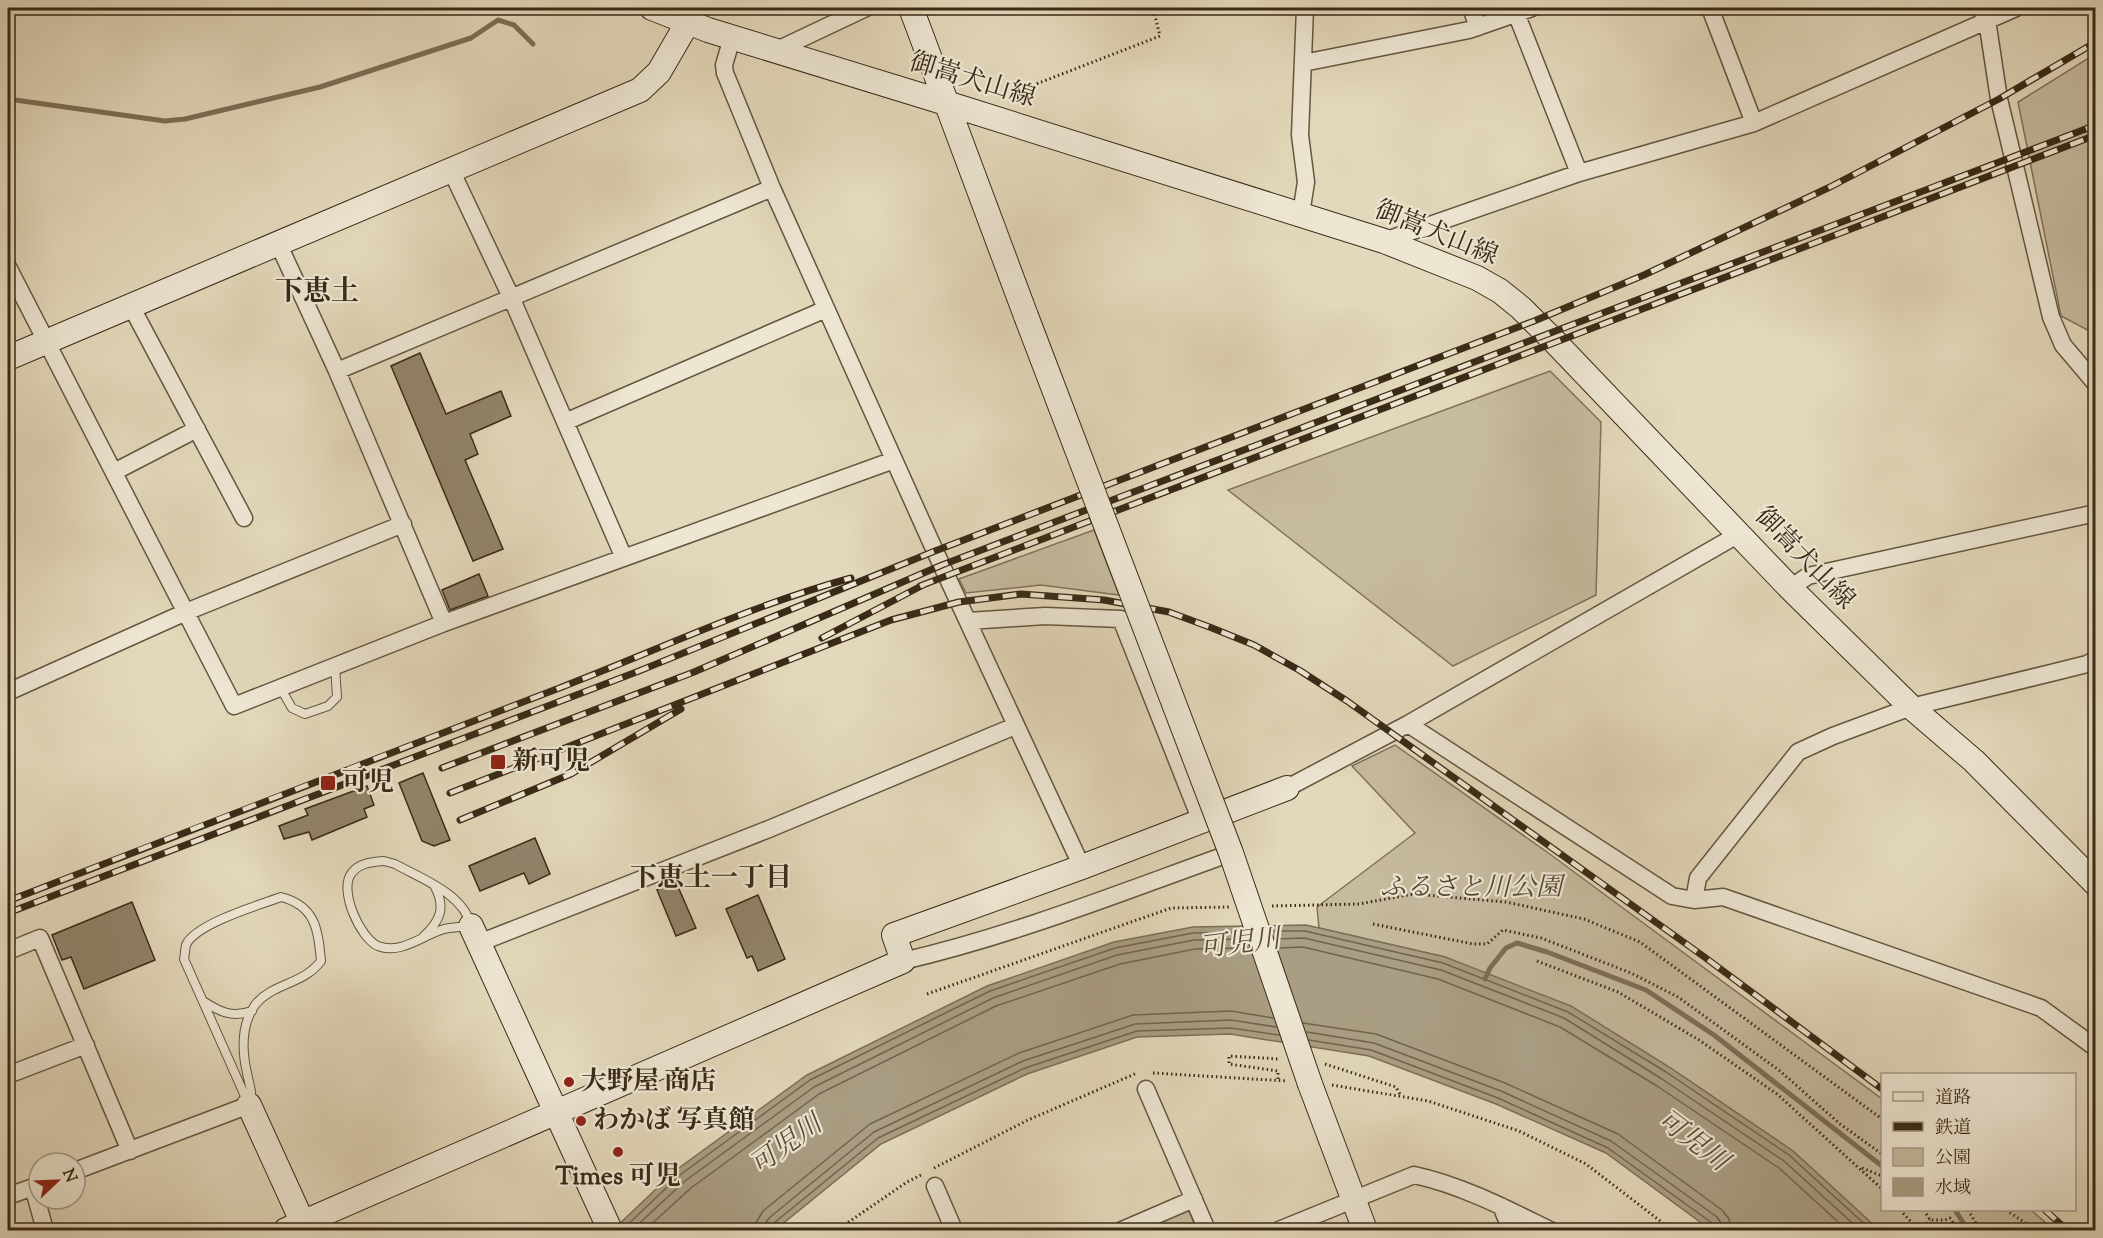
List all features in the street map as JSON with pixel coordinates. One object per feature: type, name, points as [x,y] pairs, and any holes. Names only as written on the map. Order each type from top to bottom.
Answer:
[{"type":"street","points":[[775,51],[866,8]]},
{"type":"street","points":[[911,8],[1231,853],[1310,1084],[1365,1230]]},
{"type":"street","points":[[1301,214],[1306,182],[1300,135],[1305,8]]},
{"type":"street","points":[[1471,8],[1478,27]]},
{"type":"street","points":[[1710,8],[1754,123]]},
{"type":"street","points":[[1384,241],[1578,173],[1754,123],[1984,14],[2016,8]]},
{"type":"street","name":"御嵩犬山線","points":[[661,9],[688,22],[732,38],[990,116],[1384,241],[1477,278],[1500,291],[1521,308],[1790,588],[1911,707],[1981,769],[2096,884]]},
{"type":"street","points":[[1303,63],[1478,27],[1524,10],[1578,173]]},
{"type":"street","points":[[1984,14],[1999,99],[2051,316],[2063,345],[2096,384]]},
{"type":"street","points":[[8,358],[640,90],[659,72],[688,22]]},
{"type":"street","points":[[732,38],[724,65],[725,73],[772,188],[894,460],[1082,867]]},
{"type":"street","points":[[451,170],[511,297],[624,558]]},
{"type":"street","points":[[337,371],[772,188]]},
{"type":"street","points":[[278,243],[337,371],[444,623]]},
{"type":"street","points":[[8,267],[234,705],[281,689],[444,623],[894,460]]},
{"type":"street","points":[[131,306],[244,518]]},
{"type":"street","points":[[565,422],[826,309]]},
{"type":"street","points":[[114,472],[197,429]]},
{"type":"street","points":[[1790,588],[1808,576],[2096,513]]},
{"type":"street","points":[[8,692],[186,612],[403,524]]},
{"type":"street","points":[[903,961],[894,935],[1082,867],[1287,788],[1408,724],[1739,534]]},
{"type":"street","points":[[968,621],[1045,616],[1121,619],[1201,821]]},
{"type":"street","points":[[1694,900],[1698,878],[1798,752],[1833,736],[1911,707],[2060,671],[2096,659]]},
{"type":"street","points":[[1408,724],[1672,896],[1694,900],[1723,897],[2041,1008],[2096,1048]]},
{"type":"street","points":[[610,1230],[475,934],[769,829],[1016,726]]},
{"type":"street","points":[[87,1167],[249,1105],[298,1228],[903,961],[958,948],[1062,914],[1231,853]]},
{"type":"street","points":[[8,951],[40,938],[130,1151]]},
{"type":"street","points":[[8,1075],[86,1045]]},
{"type":"street","points":[[1148,1081],[1207,1230]]},
{"type":"street","points":[[1279,1230],[1414,1175],[1429,1178],[1501,1206],[1550,1230]]},
{"type":"street","points":[[935,1186],[954,1230]]},
{"type":"street","points":[[8,1196],[27,1189]]},
{"type":"street","points":[[1122,1230],[1194,1198]]},
{"type":"street","points":[[1501,1206],[1511,1230]]},
{"type":"street","points":[[41,1211],[45,1230]]},
{"type":"lane","points":[[281,689],[292,708],[305,714],[328,706],[337,697],[335,666]]},
{"type":"lane","points":[[384,861],[395,864],[435,887],[457,900],[465,908],[475,934],[442,930],[420,940],[393,948],[379,946],[359,930],[347,886],[350,874],[359,866],[384,861]]},
{"type":"lane","points":[[420,940],[442,913],[442,904],[435,887]]},
{"type":"lane","points":[[281,897],[294,900],[307,911],[318,932],[321,962],[305,977],[274,990],[258,1002],[252,1011],[243,1037],[252,1099],[249,1105],[184,959],[186,945],[206,926],[281,897]]},
{"type":"lane","points":[[203,1001],[227,1015],[240,1015],[252,1011]]},
{"type":"path","points":[[990,116],[1031,86],[1160,36],[1153,8]]},
{"type":"path","points":[[1268,906],[1359,904],[1413,894],[1506,902],[1584,919],[1640,942],[1881,1118]]},
{"type":"path","points":[[927,994],[1171,908],[1233,907]]},
{"type":"path","points":[[1373,924],[1473,944],[1487,944],[1503,930],[1541,938],[1631,973],[1678,997],[1780,1071],[1840,1124],[1881,1153]]},
{"type":"path","points":[[1537,961],[1617,992],[1699,1040],[1777,1094],[1881,1188]]},
{"type":"path","points":[[837,1230],[907,1182],[1028,1120],[1138,1073]]},
{"type":"path","points":[[1148,1081],[1278,1079],[1336,1085],[1428,1101],[1519,1131],[1586,1164],[1672,1230]]},
{"type":"path","points":[[1860,1168],[1881,1176]]},
{"type":"path","points":[[1902,1211],[1919,1230],[1930,1220],[1950,1218],[1958,1230]]},
{"type":"path","points":[[1925,1211],[1930,1220]]},
{"type":"path","points":[[1969,1211],[1980,1230]]},
{"type":"path","points":[[2009,1211],[2036,1230]]},
{"type":"green space","points":[[2095,54],[2095,334],[2061,316],[2018,102]]},
{"type":"green space","points":[[1550,371],[1601,422],[1596,595],[1453,666],[1228,490]]},
{"type":"green space","points":[[1094,530],[1119,595],[1041,585],[966,593],[959,579]]},
{"type":"green space","name":"ふるさと川公園","points":[[1395,745],[1547,852],[1881,1098],[1881,1211],[2032,1211],[2054,1230],[1879,1230],[1793,1151],[1679,1074],[1445,957],[1319,928],[1317,907],[1415,833],[1352,766]]},
{"type":"green space","points":[[1188,1209],[1197,1230],[1139,1230]]},
{"type":"water","name":"可児川","points":[[1306,925],[1445,957],[1571,1006],[1669,1067],[1793,1151],[1879,1230],[1711,1230],[1606,1153],[1496,1104],[1369,1056],[1230,1034],[1137,1037],[1027,1074],[881,1144],[775,1230],[613,1230],[676,1170],[807,1075],[987,986],[1114,942],[1193,927]]},
{"type":"building","points":[[420,353],[446,414],[501,391],[511,416],[470,434],[478,454],[465,460],[503,549],[473,561],[391,366]]},
{"type":"building","points":[[479,574],[488,596],[450,610],[442,590]]},
{"type":"building","points":[[423,773],[450,840],[434,846],[422,841],[399,783]]},
{"type":"building","points":[[367,786],[374,805],[364,809],[367,817],[312,840],[309,832],[284,839],[279,826],[308,815],[305,809]]},
{"type":"building","points":[[535,838],[550,874],[529,884],[524,873],[480,891],[469,866]]},
{"type":"building","points":[[676,882],[696,928],[676,936],[657,890]]},
{"type":"building","points":[[758,895],[785,959],[758,971],[752,956],[747,958],[726,909]]},
{"type":"building","points":[[132,902],[155,960],[84,989],[71,957],[62,960],[52,935]]},
{"type":"waterway","points":[[8,99],[165,121],[185,119],[320,87],[471,38],[498,20],[514,25],[533,44]]},
{"type":"waterway","points":[[1485,979],[1490,968],[1506,948],[1517,943],[1547,952],[1646,990],[1714,1035],[1881,1165]]},
{"type":"waterway","points":[[1956,1211],[1968,1230]]},
{"type":"railway","points":[[8,913],[639,671],[935,551],[1534,321],[1644,275],[1830,187],[1999,99],[2096,42]]},
{"type":"railway","points":[[442,768],[694,672],[942,565],[2096,125]]},
{"type":"railway","points":[[920,586],[2096,135]]},
{"type":"railway","points":[[8,901],[562,687],[741,615],[851,578]]},
{"type":"railway","points":[[822,638],[925,584]]},
{"type":"railway","points":[[450,793],[891,620],[959,602],[1021,594],[1104,600],[1169,612],[1254,645],[1347,701],[1703,956],[1881,1088]]},
{"type":"railway","points":[[460,820],[571,774],[681,709]]},
{"type":"railway","points":[[2046,1211],[2067,1230]]},
{"type":"place","name":"新可児","points":[[498,762]]},
{"type":"place","name":"可児","points":[[328,783]]},
{"type":"place","name":"大野屋 商店","points":[[569,1082]]},
{"type":"place","name":"わかば 写真館","points":[[581,1121]]},
{"type":"place","name":"Times 可児","points":[[618,1152]]},
{"type":"district","name":"下恵土","points":[[317,293]]},
{"type":"district","name":"下恵土一丁目","points":[[711,879]]}]
